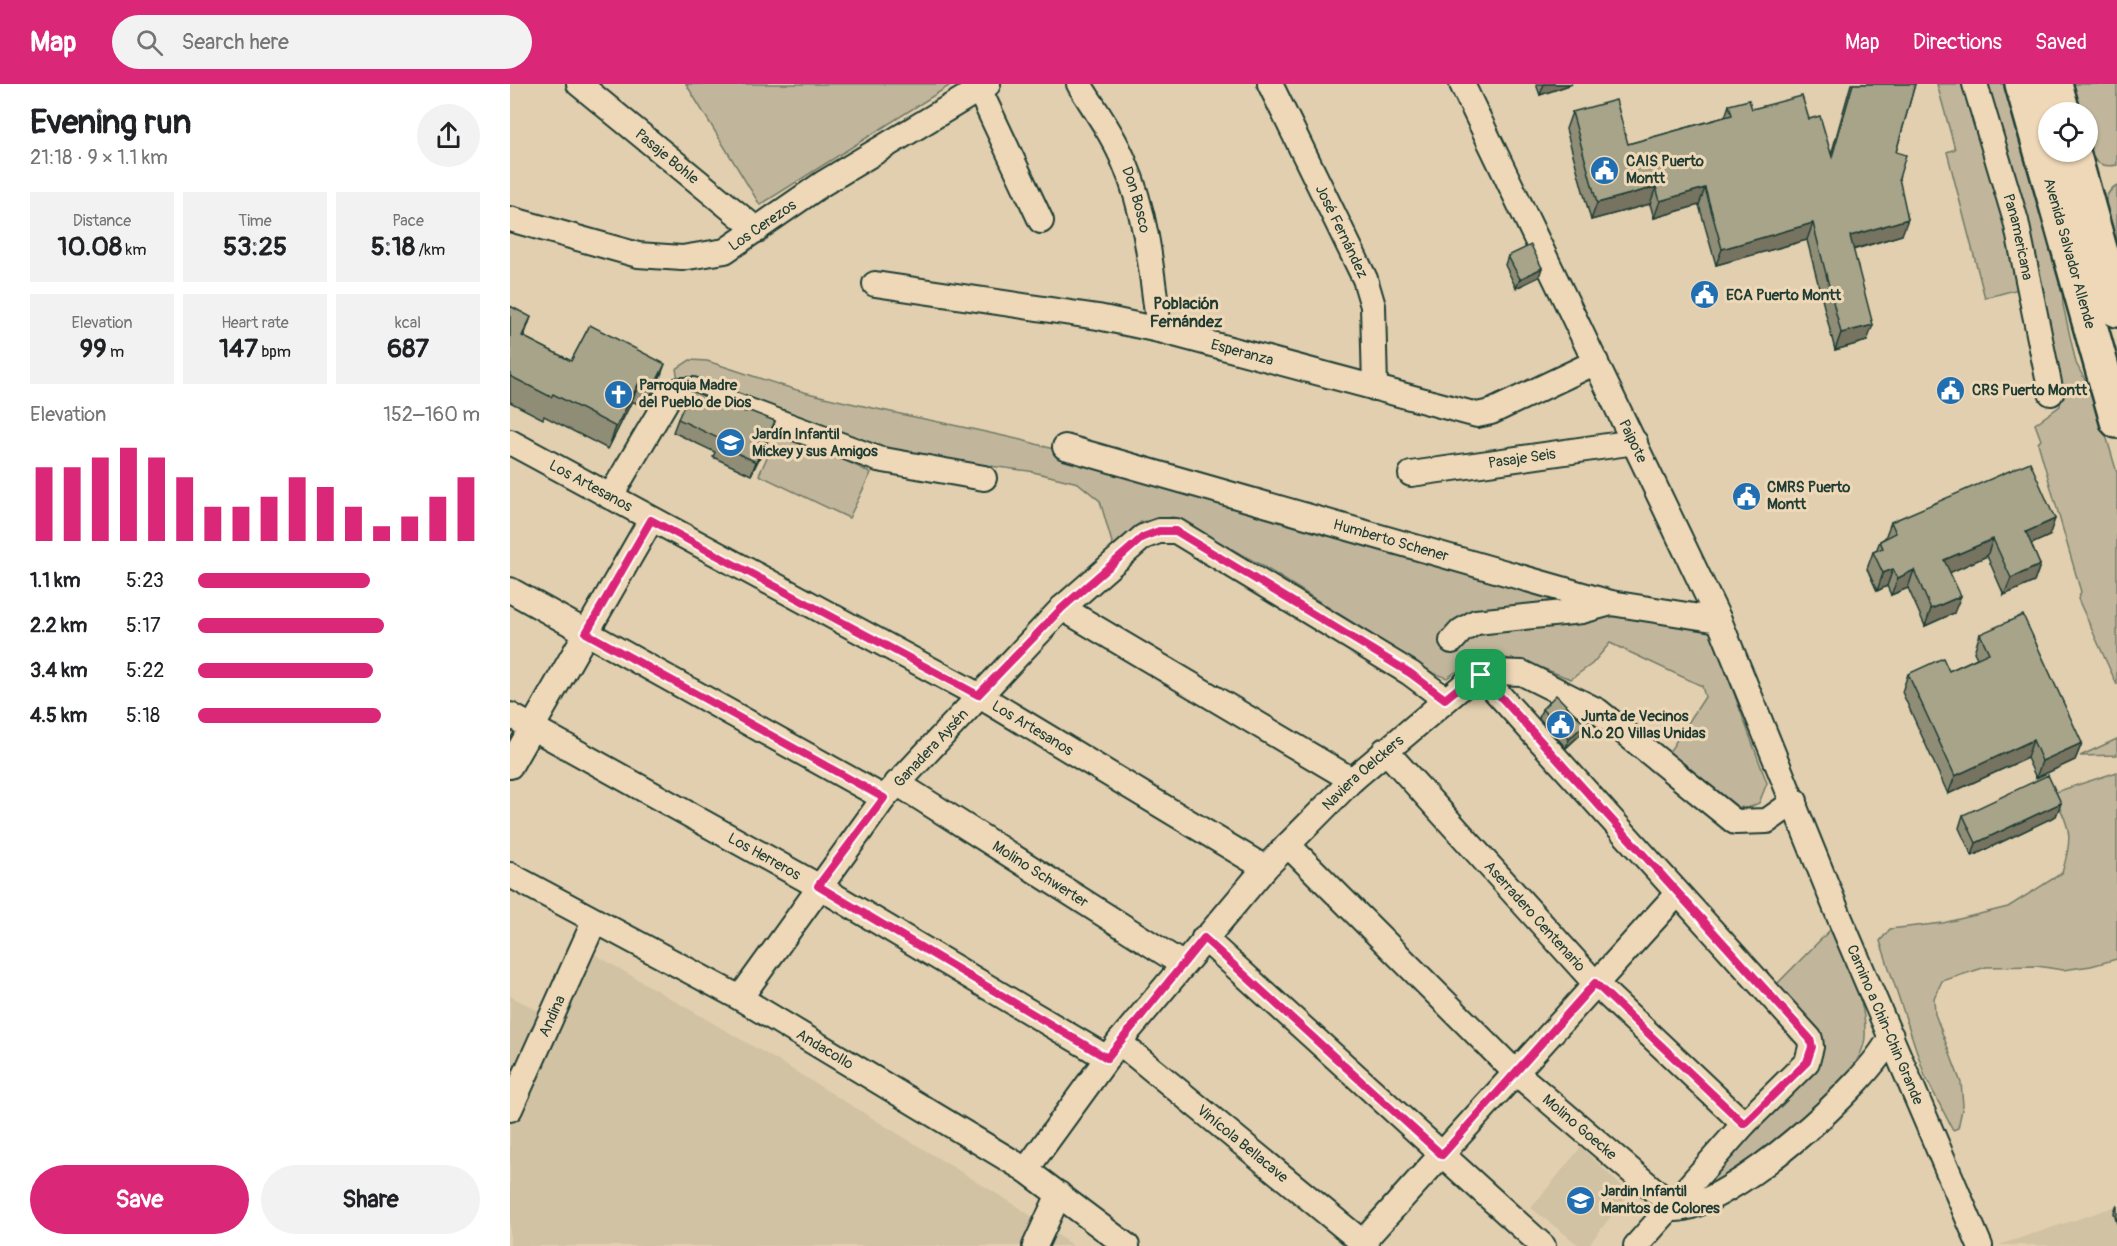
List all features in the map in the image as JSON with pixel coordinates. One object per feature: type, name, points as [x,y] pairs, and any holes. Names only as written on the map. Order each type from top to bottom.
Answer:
[{"type":"highway","name":"Avenida Salvador Allende","points":[[2022,84],[2117,421]]},
{"type":"highway","points":[[2055,84],[2060,102]]},
{"type":"highway","name":"Avenida Salvador Allende","points":[[2076,162],[2117,310]]},
{"type":"street","name":"Pasaje Bohle","points":[[579,84],[757,230]]},
{"type":"street","name":"Don Bosco","points":[[1079,84],[1120,153],[1129,174],[1148,250],[1159,330]]},
{"type":"street","name":"José Fernández","points":[[1270,84],[1365,279],[1373,306],[1375,388]]},
{"type":"street","name":"Paipote","points":[[1462,84],[1719,620],[1795,801]]},
{"type":"street","name":"Panamericana","points":[[1975,84],[2016,221],[2051,393]]},
{"type":"street","name":"Los Cerezos","points":[[510,219],[638,255],[660,258],[704,256],[725,251],[822,184],[983,87]]},
{"type":"street","points":[[983,87],[1041,221]]},
{"type":"street","name":"Esperanza","points":[[875,284],[1098,317],[1159,330],[1477,414],[1491,412],[1596,362]]},
{"type":"street","points":[[610,496],[670,394],[680,390],[693,390],[878,459],[984,478]]},
{"type":"street","name":"Los Artesanos","points":[[510,442],[978,695],[1265,868]]},
{"type":"street","name":"Pasaje Seis","points":[[1411,474],[1635,442]]},
{"type":"street","name":"Humberto Schener","points":[[1065,447],[1611,603],[1719,620]]},
{"type":"street","points":[[510,766],[651,520]]},
{"type":"street","name":"Ganadera Aysén","points":[[740,998],[818,886],[890,791],[1062,608],[1143,537],[1159,531],[1176,531],[1410,673],[1445,699]]},
{"type":"street","name":"Molino Schwerter","points":[[510,590],[586,633],[890,791],[1182,964]]},
{"type":"street","points":[[1452,641],[1461,631],[1476,622],[1563,614],[1611,603]]},
{"type":"street","points":[[1062,608],[1352,780]]},
{"type":"street","name":"Naviera Oelckers","points":[[1026,1170],[1113,1050],[1182,964],[1265,868],[1385,750],[1462,685],[1481,675],[1501,671],[1522,673],[1598,711],[1735,822],[1767,821],[1795,801]]},
{"type":"street","points":[[1481,675],[1810,1039],[1812,1047],[1807,1062],[1744,1124],[1636,1246]]},
{"type":"street","name":"Los Herreros","points":[[510,715],[1113,1050]]},
{"type":"street","name":"Aserradero Centenario","points":[[1385,750],[1595,983],[1744,1124]]},
{"type":"street","name":"Camino a Chin-Chin Grande","points":[[1795,801],[1980,1246]]},
{"type":"street","name":"Molino Goecke","points":[[1288,844],[1515,1072],[1671,1205]]},
{"type":"street","name":"Andacollo","points":[[510,875],[594,922],[740,998],[1026,1170],[1127,1246]]},
{"type":"street","points":[[1363,1245],[1515,1072],[1677,894]]},
{"type":"street","name":"Andina","points":[[510,1109],[594,922]]},
{"type":"street","points":[[1204,938],[1543,1246]]},
{"type":"street","points":[[1671,1205],[1676,1209],[1689,1208],[1707,1200],[1728,1189],[1788,1144],[1864,1076],[1878,1059],[1891,1036]]},
{"type":"street","name":"Vinícola Bellacave","points":[[1113,1050],[1363,1245]]},
{"type":"street","points":[[1035,1246],[1059,1194]]},
{"type":"shaded area","points":[[686,84],[952,84],[760,205]]},
{"type":"shaded area","points":[[1937,84],[1966,84],[2022,288],[1985,298],[1947,152],[1955,149]]},
{"type":"shaded area","points":[[1985,84],[2007,84],[2062,281],[2063,305],[2076,363],[2096,401],[2117,473],[2117,685],[2078,599],[2081,592],[2038,443],[2041,440],[2035,424],[2060,406],[2061,392],[2043,290]]},
{"type":"shaded area","points":[[2070,84],[2117,84],[2117,165],[2106,166],[2097,162],[2098,102],[2075,102]]},
{"type":"shaded area","points":[[2117,185],[2117,248],[2108,223],[2105,205],[2110,191]]},
{"type":"shaded area","points":[[690,360],[707,361],[832,399],[1029,442],[1584,602],[1710,628],[1767,783],[1759,803],[1748,808],[1738,807],[1669,752],[1705,697],[1702,686],[1610,643],[1592,664],[1571,679],[1538,666],[1494,658],[1464,667],[1447,678],[1433,673],[1261,565],[1173,517],[1141,522],[1113,546],[1100,501],[1078,483],[1029,471],[880,452],[678,379],[676,369]]},
{"type":"shaded area","points":[[780,429],[871,473],[849,518],[759,475]]},
{"type":"shaded area","points":[[2117,739],[2117,755],[2080,756]]},
{"type":"shaded area","points":[[2117,772],[2117,959],[2063,970],[2037,966],[1986,967],[1942,981],[1934,998],[1935,1014],[1961,1083],[1963,1105],[1958,1128],[1953,1130],[1925,1076],[1880,941],[1890,929],[1943,923],[2008,907],[2062,873],[2069,840],[2063,815],[2053,793]]},
{"type":"shaded area","points":[[1832,928],[1863,1009],[1865,1040],[1856,1063],[1851,1071],[1796,1127],[1715,1189],[1690,1187],[1809,1066],[1773,988]]},
{"type":"shaded area","points":[[570,940],[780,1062],[1017,1206],[1073,1246],[510,1246],[510,996],[539,1011]]},
{"type":"shaded area","name":"Jardin Infantil Manitos de Colores","points":[[1581,1147],[1629,1193],[1588,1246],[1580,1246],[1531,1208]]},
{"type":"shaded area","points":[[2117,1206],[2117,1246],[1999,1245]]},
{"type":"building","points":[[1853,84],[1915,84],[1896,152],[1906,155],[1899,178],[1908,219],[1850,236],[1873,325],[1841,333],[1813,223],[1722,249],[1705,188],[1660,201],[1656,187],[1597,203],[1572,112],[1616,100],[1628,144],[1732,115],[1729,105],[1749,100],[1752,109],[1802,96],[1809,119],[1820,116],[1832,157]]},
{"type":"building","points":[[1531,245],[1542,268],[1520,279],[1508,256]]},
{"type":"building","points":[[510,306],[531,317],[522,336],[571,361],[590,325],[665,364],[654,386],[641,379],[616,427],[553,394],[551,397],[510,376]]},
{"type":"building","name":"Jardín Infantil Mickey y sus Amigos","points":[[691,391],[775,421],[756,462],[718,444],[720,439],[678,419]]},
{"type":"building","points":[[2030,462],[2055,519],[2026,532],[2040,565],[2011,578],[1993,539],[1944,560],[1961,596],[1931,609],[1914,570],[1898,578],[1893,569],[1883,573],[1873,552],[1883,548],[1880,541],[1896,533],[1891,522]]},
{"type":"building","points":[[2023,615],[2082,743],[2042,761],[2033,740],[1955,776],[1908,674],[1943,658],[1949,671],[1989,653],[1980,634]]},
{"type":"building","points":[[1556,695],[1585,724],[1569,739],[1542,709]]},
{"type":"building","points":[[2048,775],[2061,803],[1976,843],[1963,815]]},
{"type":"place","name":"CAIS Puerto Montt","points":[[1605,170]]},
{"type":"place","name":"ECA Puerto Montt","points":[[1705,295]]},
{"type":"place","name":"CRS Puerto Montt","points":[[1951,390]]},
{"type":"place","name":"Parroquia Madre del Pueblo de Dios","points":[[618,394]]},
{"type":"place","name":"Jardín Infantil Mickey y sus Amigos","points":[[731,443]]},
{"type":"place","name":"CMRS Puerto Montt","points":[[1746,496]]},
{"type":"place","name":"Junta de Vecinos N.º 20 Villas Unidas","points":[[1560,725]]},
{"type":"place","name":"Jardin Infantil Manitos de Colores","points":[[1580,1200]]},
{"type":"district","name":"Población Fernández","points":[[1186,312]]},
{"type":"route","points":[[651,520],[978,695],[1062,608],[1143,537],[1159,531],[1176,531],[1410,673],[1445,699],[1471,679],[1481,675],[1810,1039],[1812,1047],[1807,1062],[1744,1124],[1595,983],[1442,1155],[1204,938],[1107,1058],[818,886],[884,798],[586,633],[651,520]]}]
